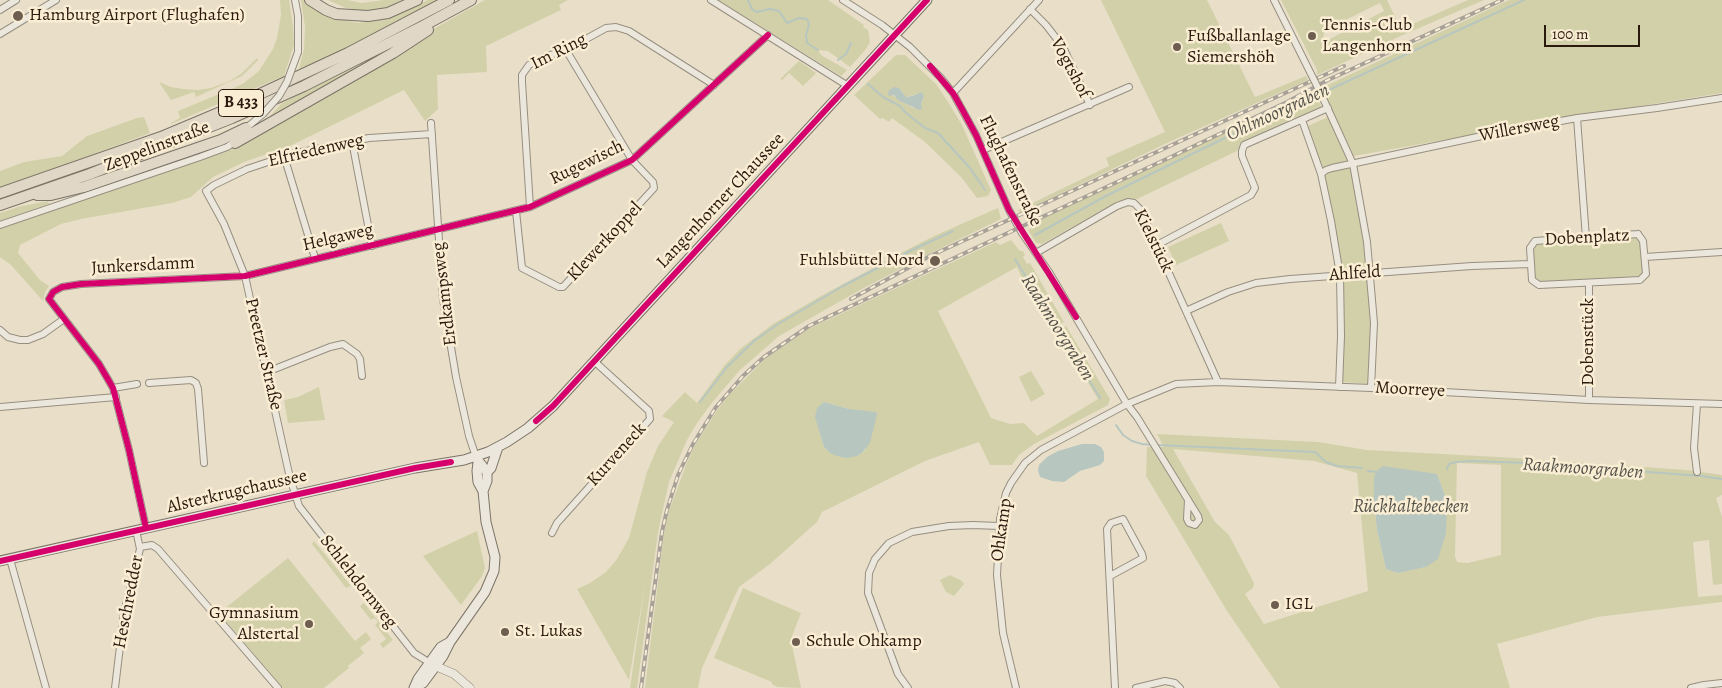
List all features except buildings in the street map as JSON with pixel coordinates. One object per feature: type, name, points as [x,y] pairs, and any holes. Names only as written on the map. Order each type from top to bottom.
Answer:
[{"type":"highway","points":[[310,0],[336,14],[368,16],[382,15],[417,0]]},
{"type":"highway","points":[[322,0],[350,15]]},
{"type":"highway","name":"Zeppelinstraße","points":[[0,193],[161,137],[230,108],[348,53],[449,0]]},
{"type":"highway","name":"Zeppelinstraße","points":[[0,205],[159,148],[241,114],[313,82],[471,0]]},
{"type":"highway","points":[[235,143],[393,53],[423,33],[442,16]]},
{"type":"highway","points":[[28,195],[51,195],[84,187],[227,138],[246,128]]},
{"type":"main road","name":"Langenhorner Chaussee","points":[[477,459],[518,435],[553,406],[927,0]]},
{"type":"main road","name":"Erdkampsweg","points":[[487,472],[491,468],[498,447]]},
{"type":"main road","name":"Erdkampsweg","points":[[477,459],[487,472],[487,481],[483,491]]},
{"type":"main road","name":"Erdkampsweg","points":[[414,688],[418,679],[433,664],[441,647],[450,642],[477,605],[494,571],[495,557],[486,522],[483,491],[478,482],[477,459]]},
{"type":"main road","name":"Alsterkrugchaussee","points":[[0,561],[424,466],[477,459]]},
{"type":"street","points":[[0,10],[16,0]]},
{"type":"street","points":[[0,34],[56,0]]},
{"type":"street","points":[[0,225],[200,157],[235,143],[246,128],[263,114],[279,96],[287,82],[298,52],[298,24],[294,0]]},
{"type":"street","points":[[711,0],[848,86]]},
{"type":"street","name":"Flughafenstraße","points":[[843,0],[910,46],[953,93],[967,116],[1009,210],[1188,500]]},
{"type":"street","points":[[953,93],[1039,0]]},
{"type":"street","points":[[1274,0],[1328,108],[1353,164],[1368,242],[1371,274],[1374,324],[1371,388]]},
{"type":"street","name":"Vogtshof","points":[[1030,9],[1046,25],[1063,47],[1090,105]]},
{"type":"street","name":"Im Ring","points":[[530,207],[522,75],[529,65],[544,57],[566,50],[606,28],[620,27],[714,85]]},
{"type":"street","name":"Rugewisch","points":[[438,230],[530,207],[632,160],[768,36]]},
{"type":"street","points":[[566,50],[632,160]]},
{"type":"street","points":[[983,150],[1129,88]]},
{"type":"street","name":"Willersweg","points":[[1321,174],[1332,168],[1496,133],[1578,118],[1722,98]]},
{"type":"street","points":[[1157,245],[1251,196],[1254,185],[1242,156],[1244,145],[1328,108]]},
{"type":"street","points":[[1578,118],[1586,238]]},
{"type":"street","points":[[1302,120],[1321,174],[1340,275],[1341,336],[1339,387]]},
{"type":"street","name":"Erdkampsweg","points":[[431,123],[443,299],[448,335],[465,420],[477,459]]},
{"type":"street","name":"Elfriedenweg","points":[[206,191],[247,169],[284,156],[352,141],[386,136],[432,134]]},
{"type":"street","points":[[352,141],[372,246]]},
{"type":"street","points":[[284,156],[315,258]]},
{"type":"street","name":"Klewerkoppel","points":[[516,211],[522,268],[559,287],[563,287],[653,191],[654,186],[651,180],[632,160]]},
{"type":"street","name":"Preetzer Straße","points":[[206,191],[224,224],[245,276],[295,495]]},
{"type":"street","name":"Kielstück","points":[[1036,253],[1117,206],[1128,202],[1134,203],[1140,209],[1157,245],[1218,382]]},
{"type":"street","name":"Helgaweg","points":[[245,276],[438,230]]},
{"type":"street","name":"Dobenplatz","points":[[1638,234],[1643,241],[1644,256],[1646,274],[1640,280],[1539,285],[1532,280],[1530,248],[1536,241],[1638,234]]},
{"type":"street","points":[[1644,256],[1722,252]]},
{"type":"street","name":"Ahlfeld","points":[[1186,311],[1228,292],[1256,283],[1340,275],[1530,264]]},
{"type":"street","name":"Junkersdamm","points":[[64,319],[48,299],[53,292],[62,288],[82,284],[245,276]]},
{"type":"street","name":"Dobenstück","points":[[1589,283],[1589,400]]},
{"type":"street","points":[[0,330],[8,338],[28,340],[42,334],[64,319],[99,364],[116,397],[146,528]]},
{"type":"street","points":[[268,372],[330,347],[343,344],[357,354],[360,359],[362,376]]},
{"type":"street","name":"Kurveneck","points":[[552,533],[563,516],[650,419],[649,411],[594,361]]},
{"type":"street","points":[[148,383],[192,380],[196,383],[204,463]]},
{"type":"street","name":"Moorreye","points":[[1128,404],[1176,384],[1218,382],[1589,400],[1722,404]]},
{"type":"street","points":[[113,388],[137,384]]},
{"type":"street","points":[[0,407],[116,397]]},
{"type":"street","name":"Ohkamp","points":[[1016,688],[1003,633],[997,565],[999,526],[1006,493],[1017,472],[1041,450],[1128,404]]},
{"type":"street","points":[[1697,404],[1694,448],[1697,472]]},
{"type":"street","name":"Schlehdornweg","points":[[295,495],[302,511],[414,653],[433,664]]},
{"type":"street","points":[[1110,576],[1143,558],[1123,519],[1119,519],[1107,527],[1115,688]]},
{"type":"street","points":[[908,688],[898,674],[868,593],[869,572],[875,559],[889,543],[912,532],[949,526],[999,526]]},
{"type":"street","points":[[136,530],[140,547],[156,546],[278,688]]},
{"type":"street","name":"Heschredder","points":[[115,688],[124,613],[140,547]]},
{"type":"street","points":[[10,559],[46,688]]},
{"type":"street","points":[[433,664],[454,674],[470,688]]},
{"type":"street","points":[[1136,688],[1165,681],[1175,683],[1180,688]]},
{"type":"street","points":[[1691,688],[1722,683]]},
{"type":"shaded area","points":[[280,0],[289,0],[294,45],[284,76],[171,124],[180,118],[178,111],[234,88],[259,71],[273,49],[277,38],[281,15]]},
{"type":"shaded area","points":[[301,0],[304,0],[322,13],[358,23],[385,19],[428,0],[440,0],[334,56],[299,69],[304,49],[305,27]]},
{"type":"shaded area","points":[[328,0],[347,0],[362,3],[402,0],[382,9],[363,11],[346,8]]},
{"type":"shaded area","points":[[485,0],[568,0],[559,5],[561,10],[486,46],[487,72],[437,75],[438,109],[425,121],[404,90],[290,146],[244,162],[213,177],[191,197],[172,203],[61,224],[20,245],[18,253],[40,280],[49,286],[43,301],[11,265],[0,257],[0,228],[220,152],[388,60],[437,27]]},
{"type":"shaded area","points":[[718,0],[828,0],[864,25],[863,27],[868,30],[870,42],[850,67],[828,51],[818,50],[821,55],[847,70],[841,76]]},
{"type":"shaded area","name":"Fußballanlage Siemershöh","points":[[1101,0],[1207,0],[1255,97],[1306,76],[1308,80],[1169,142],[1020,213],[1018,210],[1109,166],[1106,158],[1165,132]]},
{"type":"shaded area","name":"Tennis-Club Langenhorn","points":[[1281,0],[1387,0],[1401,29],[1468,0],[1484,0],[1317,75],[1317,70]],"holes":[[[1380,3],[1384,11],[1324,42],[1325,30]]]},
{"type":"shaded area","points":[[1509,0],[1722,0],[1722,93],[1571,117],[1354,156],[1325,95],[1317,98],[1322,108],[1135,200],[1118,201],[1042,244],[1036,243],[1028,230],[1033,228],[1031,224]]},
{"type":"shaded area","points":[[391,49],[252,130],[269,117],[282,103]]},
{"type":"shaded area","points":[[896,55],[905,55],[936,84],[962,125],[991,190],[988,196],[977,198],[962,178],[925,142],[892,118],[889,122],[883,118],[880,119],[854,95]],"holes":[[[899,88],[906,97],[917,94],[924,96],[921,104],[913,108],[892,95]]]},
{"type":"shaded area","points":[[257,58],[258,60],[242,76],[196,97],[194,92],[171,100],[159,82],[183,89],[198,90],[211,88],[230,81],[242,73]]},
{"type":"shaded area","points":[[799,61],[816,73],[803,86],[789,73],[782,80],[780,79]]},
{"type":"shaded area","points":[[144,117],[150,133],[0,189],[0,171],[24,162],[62,156],[87,136]]},
{"type":"shaded area","points":[[1328,117],[1351,169],[1365,243],[1372,329],[1369,384],[1342,382],[1343,315],[1322,168],[1308,126]]},
{"type":"shaded area","points":[[48,201],[49,204],[0,221],[0,213]]},
{"type":"shaded area","points":[[998,208],[1001,219],[860,290],[779,336],[739,371],[711,404],[687,440],[669,482],[658,532],[637,688],[630,688],[645,584],[629,680],[577,589],[606,572],[617,559],[629,538],[647,472],[658,446],[674,422],[662,416],[685,392],[697,403],[724,366],[740,349],[773,324],[899,254],[934,236]]},
{"type":"shaded area","points":[[1221,223],[1229,241],[1176,265],[1168,247]]},
{"type":"shaded area","points":[[1638,237],[1641,240],[1643,274],[1641,276],[1538,283],[1534,280],[1532,247],[1535,244]]},
{"type":"shaded area","points":[[1011,240],[1020,251],[1023,251],[1025,255],[1023,257],[1027,264],[1030,263],[1064,322],[1054,328],[1051,325],[1017,267],[938,311],[991,418],[1010,424],[1024,423],[1037,436],[1098,399],[1057,332],[1066,326],[1110,399],[1108,405],[1034,444],[1019,455],[1012,465],[990,465],[979,442],[925,461],[822,512],[817,522],[770,564],[739,587],[702,668],[698,688],[645,688],[664,533],[669,511],[695,445],[718,409],[765,359],[810,328],[996,242],[1000,245]],"holes":[[[824,402],[849,409],[866,449],[857,456],[830,453],[824,447],[819,430]]]},
{"type":"shaded area","points":[[1031,371],[1045,394],[1031,402],[1019,377]]},
{"type":"shaded area","points":[[319,387],[325,420],[288,423],[284,400],[298,397]]},
{"type":"shaded area","points":[[1157,434],[1318,442],[1367,450],[1517,458],[1687,470],[1722,475],[1722,495],[1716,498],[1722,517],[1722,584],[1713,585],[1709,540],[1693,542],[1698,597],[1722,595],[1722,602],[1597,617],[1497,644],[1510,688],[1280,688],[1227,611],[1146,476],[1147,447],[1164,447]],"holes":[[[1173,449],[1314,461],[1357,473],[1368,591],[1264,624],[1245,594],[1253,588],[1254,583],[1229,535],[1215,522]],[[1457,463],[1501,465],[1501,555],[1468,563],[1457,562],[1455,556]],[[1437,474],[1447,501],[1426,567],[1398,573],[1386,569],[1377,530],[1374,477]]]},
{"type":"shaded area","points":[[477,531],[485,568],[482,576],[461,605],[423,556]]},
{"type":"shaded area","points":[[314,541],[351,586],[346,588],[312,544]]},
{"type":"shaded area","name":"Gymnasium Alstertal","points":[[288,558],[355,641],[366,632],[371,639],[360,648],[364,653],[324,688],[283,688],[219,613]]},
{"type":"shaded area","points":[[950,575],[964,584],[954,596],[946,592],[940,580]]},
{"type":"shaded area","points":[[743,588],[801,613],[789,644],[792,645],[801,688],[777,687],[772,682],[714,658]]},
{"type":"shaded area","points":[[364,603],[393,640],[383,648],[380,644],[386,639],[375,625],[378,622],[374,618],[371,620],[360,606]]},
{"type":"water","points":[[895,87],[899,88],[906,97],[922,92],[924,96],[921,104],[922,109],[919,110],[898,100],[894,95],[888,96],[889,90]]},
{"type":"water","points":[[824,402],[849,409],[876,412],[870,443],[862,453],[846,458],[830,453],[824,447],[815,417],[817,408]]},
{"type":"water","points":[[1082,444],[1095,444],[1101,447],[1104,452],[1104,461],[1100,465],[1080,471],[1064,482],[1040,477],[1039,465],[1047,457],[1058,451]]},
{"type":"water","name":"Rückhaltebecken","points":[[1383,466],[1437,474],[1447,501],[1446,533],[1438,559],[1426,567],[1398,573],[1386,569],[1377,530],[1374,501],[1374,477]]},
{"type":"waterway","name":"Raakmoorgraben","points":[[748,0],[752,9],[756,12],[770,9],[779,11],[787,23],[799,18],[807,19],[809,24],[806,36],[807,43],[818,50]]},
{"type":"waterway","name":"Ohlmoorgraben","points":[[1035,235],[1106,196],[1233,134],[1524,0]]},
{"type":"waterway","points":[[838,60],[846,54],[851,43]]},
{"type":"waterway","name":"Raakmoorgraben","points":[[868,84],[883,97],[900,106],[925,128],[938,133],[970,168],[985,190]]},
{"type":"waterway","points":[[700,402],[727,367],[754,341],[778,324],[843,286],[953,231]]},
{"type":"waterway","name":"Raakmoorgraben","points":[[1015,259],[1100,398]]},
{"type":"waterway","name":"Raakmoorgraben","points":[[1116,425],[1123,435],[1132,441],[1153,445]]},
{"type":"waterway","name":"Raakmoorgraben","points":[[1157,445],[1315,452],[1326,462],[1337,466],[1362,468]]},
{"type":"waterway","name":"Raakmoorgraben","points":[[1447,469],[1449,464],[1456,462],[1528,463],[1722,479]]},
{"type":"waterway","name":"Raakmoorgraben","points":[[1368,471],[1378,472]]},
{"type":"railway","points":[[641,688],[662,532],[678,475],[693,444],[716,407],[743,376],[764,357],[809,326],[1287,102],[1328,80],[1502,0]]},
{"type":"railway","points":[[851,299],[930,256],[1344,66]]},
{"type":"cycle path","points":[[536,421],[553,406],[927,0]]},
{"type":"cycle path","points":[[146,528],[113,388],[99,364],[49,299],[53,292],[62,287],[81,284],[245,276],[530,207],[632,160],[768,35]]},
{"type":"cycle path","points":[[930,66],[953,93],[976,135],[1009,210],[1076,317]]},
{"type":"cycle path","points":[[0,561],[415,468],[451,462]]},
{"type":"place","name":"Hamburg Airport (Flughafen)","points":[[18,16]]},
{"type":"place","name":"Tennis-Club Langenhorn","points":[[1312,36]]},
{"type":"place","name":"Fußballanlage Siemershöh","points":[[1177,47]]},
{"type":"place","name":"Fuhlsbüttel Nord","points":[[935,261]]},
{"type":"place","name":"IGL","points":[[1275,605]]},
{"type":"place","name":"Gymnasium Alstertal","points":[[309,624]]},
{"type":"place","name":"St. Lukas","points":[[505,632]]},
{"type":"place","name":"Schule Ohkamp","points":[[796,642]]}]
